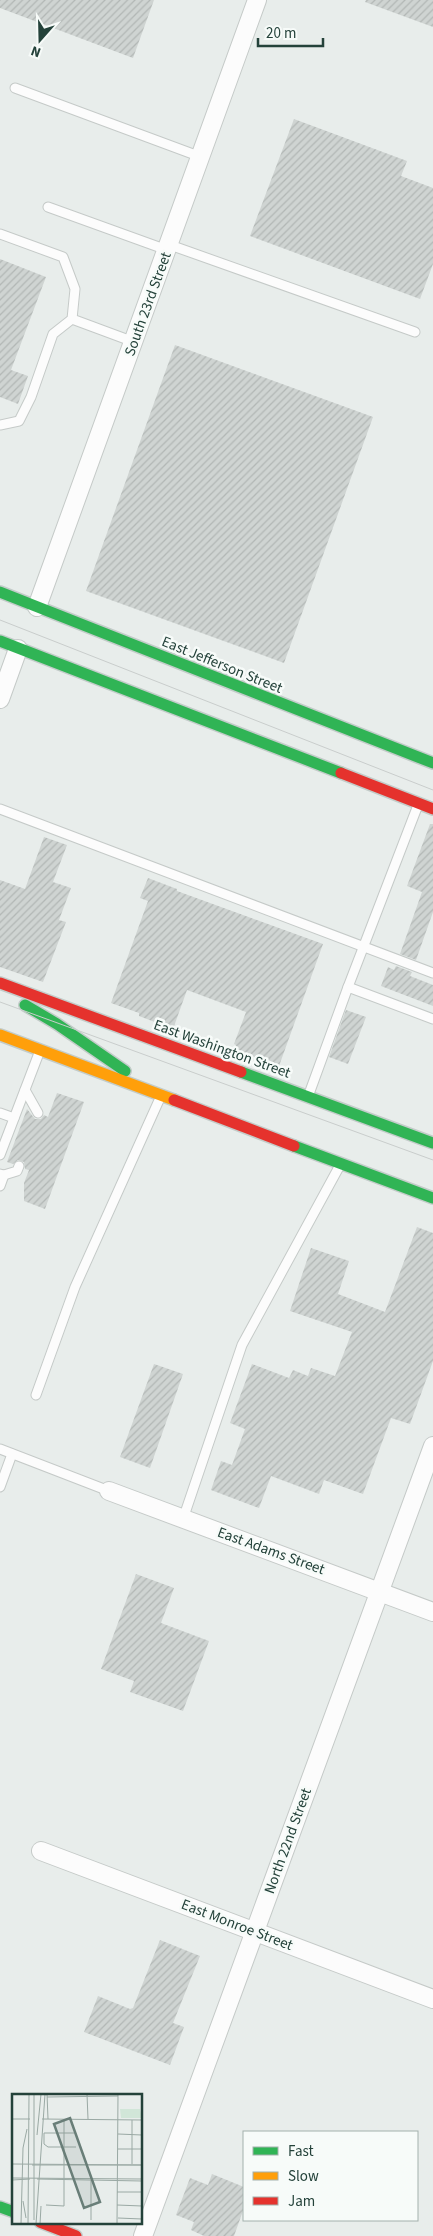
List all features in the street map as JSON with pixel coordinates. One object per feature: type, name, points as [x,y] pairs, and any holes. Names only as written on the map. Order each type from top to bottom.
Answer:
[{"type":"main road","name":"East Jefferson Street","points":[[0,592],[433,763]]},
{"type":"main road","points":[[0,641],[433,809]]},
{"type":"main road","name":"East Washington Street","points":[[0,983],[433,1143]]},
{"type":"main road","points":[[0,990],[57,1024],[161,1096]]},
{"type":"main road","points":[[0,1035],[433,1198]]},
{"type":"main road","points":[[0,2207],[12,2211]]},
{"type":"main road","points":[[45,2224],[76,2236]]},
{"type":"street","name":"South 23rd Street","points":[[36,606],[169,248],[257,0]]},
{"type":"street","points":[[0,698],[18,649]]},
{"type":"street","name":"North 22nd Street","points":[[143,2236],[432,1451]]},
{"type":"street","name":"East Adams Street","points":[[109,1491],[433,1612]]},
{"type":"street","name":"East Monroe Street","points":[[40,1851],[433,1999]]},
{"type":"lane","points":[[14,88],[201,157]]},
{"type":"lane","points":[[48,207],[414,332]]},
{"type":"lane","points":[[0,234],[63,258],[75,289],[72,319],[53,334],[31,397],[19,422],[0,425]]},
{"type":"lane","points":[[72,319],[134,342]]},
{"type":"lane","points":[[308,1097],[363,946],[418,804]]},
{"type":"lane","points":[[0,809],[433,973]]},
{"type":"lane","points":[[348,987],[433,1019]]},
{"type":"lane","points":[[0,1155],[40,1050]]},
{"type":"lane","points":[[25,1090],[38,1113]]},
{"type":"lane","points":[[36,1395],[75,1287],[161,1096]]},
{"type":"lane","points":[[0,1113],[14,1118]]},
{"type":"lane","points":[[183,1519],[242,1345],[340,1164]]},
{"type":"lane","points":[[0,1186],[2,1174],[17,1171],[19,1166]]},
{"type":"lane","points":[[0,1450],[109,1491]]},
{"type":"lane","points":[[0,1487],[12,1454]]},
{"type":"building","points":[[0,0],[154,0],[133,58],[0,8]]},
{"type":"building","points":[[366,0],[433,0],[433,27],[365,2]]},
{"type":"building","points":[[294,119],[407,161],[401,176],[433,188],[433,264],[420,299],[250,236]]},
{"type":"building","points":[[0,259],[46,277],[11,370],[28,376],[18,404],[0,397]]},
{"type":"building","points":[[175,345],[373,417],[284,663],[86,591]]},
{"type":"building","points":[[430,824],[433,824],[433,912],[416,960],[400,954],[422,892],[407,886]]},
{"type":"building","points":[[44,837],[67,845],[53,882],[71,888],[59,920],[66,922],[43,982],[0,967],[0,880],[25,889]]},
{"type":"building","points":[[148,878],[177,889],[177,891],[323,944],[279,1066],[234,1050],[236,1045],[234,1044],[246,1012],[187,990],[173,1029],[139,1016],[139,1013],[111,1003],[148,901],[140,898]]},
{"type":"building","points":[[396,966],[412,972],[410,976],[433,985],[433,1006],[381,986],[388,967],[394,970]]},
{"type":"building","points":[[346,1010],[366,1017],[348,1064],[329,1057]]},
{"type":"building","points":[[57,1093],[84,1102],[45,1209],[24,1201],[24,1183],[29,1170],[25,1169],[24,1162],[18,1160],[13,1164],[7,1162],[27,1109],[35,1119],[41,1119],[44,1115],[48,1117]]},
{"type":"building","points":[[417,1227],[433,1233],[433,1361],[410,1424],[391,1418],[363,1494],[324,1480],[319,1494],[271,1476],[259,1508],[211,1490],[221,1461],[232,1465],[245,1429],[230,1423],[252,1364],[289,1378],[293,1370],[308,1376],[311,1368],[335,1376],[352,1332],[290,1311],[311,1248],[349,1261],[338,1294],[385,1312]]},
{"type":"building","points":[[154,1364],[183,1374],[150,1468],[120,1457]]},
{"type":"building","points":[[136,1574],[174,1588],[161,1623],[209,1641],[183,1711],[130,1692],[134,1681],[101,1669]]},
{"type":"building","points":[[160,1940],[200,1956],[173,2023],[184,2027],[170,2065],[84,2032],[98,1996],[130,2009],[133,2008]]},
{"type":"building","points":[[212,2174],[243,2187],[243,2211],[234,2236],[204,2236],[191,2230],[194,2222],[176,2215],[190,2178],[208,2185]]},
{"type":"tram line","points":[[0,620],[433,790]]},
{"type":"tram line","points":[[0,1002],[433,1160]]},
{"type":"traffic: fast","points":[[0,592],[433,763]]},
{"type":"traffic: fast","points":[[0,641],[341,773]]},
{"type":"traffic: fast","points":[[25,1005],[57,1024],[125,1071]]},
{"type":"traffic: fast","points":[[241,1072],[433,1143]]},
{"type":"traffic: fast","points":[[294,1146],[433,1198]]},
{"type":"traffic: fast","points":[[0,2207],[12,2211]]},
{"type":"traffic: slow","points":[[0,1035],[174,1100]]},
{"type":"traffic: jam","points":[[341,773],[433,809]]},
{"type":"traffic: jam","points":[[0,983],[241,1072]]},
{"type":"traffic: jam","points":[[174,1100],[294,1146]]},
{"type":"traffic: jam","points":[[45,2224],[76,2236]]}]
